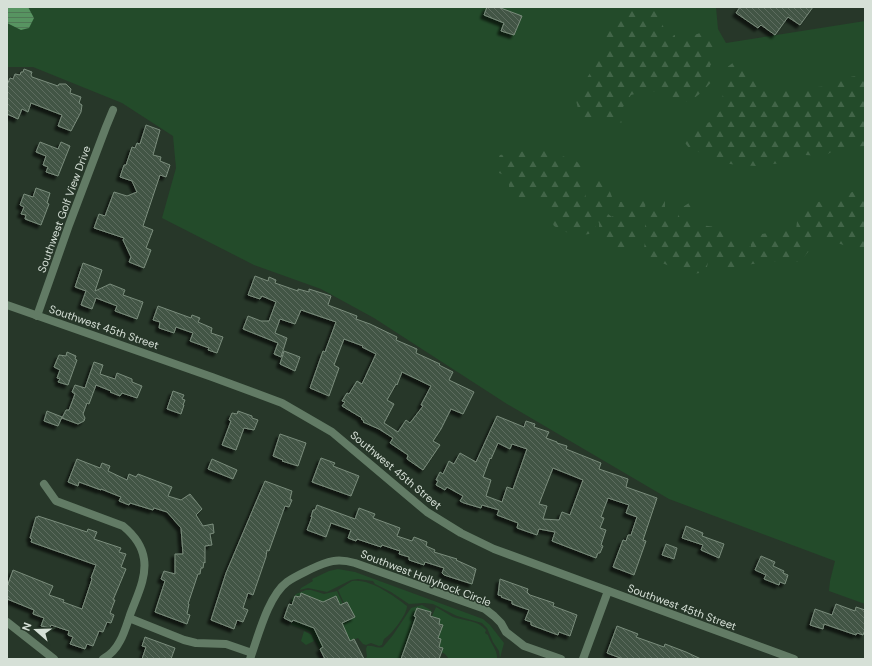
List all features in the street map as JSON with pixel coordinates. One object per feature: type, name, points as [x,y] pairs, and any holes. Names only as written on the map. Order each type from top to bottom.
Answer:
[{"type":"street","name":"Southwest Golf View Drive","points":[[37,316],[106,127],[114,110]]},
{"type":"street","name":"Southwest 45th Street","points":[[7,305],[282,403],[332,432],[426,512],[461,533],[494,549],[794,659]]},
{"type":"street","points":[[44,484],[56,501],[118,524],[131,533],[138,541],[143,556],[144,571],[121,640],[114,650],[103,659]]},
{"type":"street","name":"Southwest Hollyhock Circle","points":[[251,656],[272,599],[278,590],[293,578],[323,563],[334,560],[346,560],[485,609],[501,623],[506,632],[524,646],[561,659]]},
{"type":"street","points":[[583,659],[608,591]]},
{"type":"street","points":[[129,618],[184,640],[196,643],[226,644],[251,656]]},
{"type":"street","points":[[7,622],[54,659]]},
{"type":"green space","points":[[7,7],[716,7],[718,29],[726,43],[865,21],[865,604],[829,591],[835,561],[669,499],[507,404],[374,318],[321,289],[254,265],[162,218],[176,168],[173,136],[122,103],[33,67],[7,67]]},
{"type":"green space","points":[[634,7],[652,7],[658,12],[667,37],[675,35],[675,42],[700,33],[715,43],[716,57],[710,66],[713,80],[699,95],[694,98],[669,106],[663,91],[642,92],[631,95],[623,107],[624,122],[609,124],[595,117],[586,120],[579,113],[575,96],[604,52],[603,42],[596,31],[618,19],[627,8],[634,9]]},
{"type":"green space","points":[[734,62],[739,62],[746,74],[753,80],[765,86],[777,88],[822,87],[849,77],[865,77],[865,146],[839,147],[825,156],[805,155],[791,162],[756,166],[711,161],[696,150],[689,148],[682,139],[682,131],[710,122],[721,110],[726,68]]},
{"type":"green space","points":[[531,150],[545,151],[575,160],[584,168],[581,183],[586,191],[585,203],[592,212],[592,198],[597,181],[606,181],[612,197],[612,209],[604,211],[612,217],[617,211],[620,202],[631,200],[639,195],[646,199],[645,209],[638,223],[641,244],[631,250],[606,246],[599,234],[599,223],[593,214],[596,227],[589,234],[575,236],[554,226],[543,202],[519,197],[509,190],[509,177],[499,173],[495,164],[500,155]]},
{"type":"green space","points":[[865,187],[865,247],[859,248],[847,246],[819,235],[816,244],[800,262],[782,260],[752,264],[739,269],[726,269],[719,259],[709,254],[705,255],[708,262],[706,272],[686,275],[667,265],[646,259],[644,248],[646,236],[645,225],[654,206],[665,198],[665,209],[670,220],[677,219],[681,208],[689,203],[693,206],[690,218],[701,225],[722,228],[751,247],[751,237],[779,231],[796,230],[797,222],[806,205],[842,196]]},
{"type":"green space","points":[[338,569],[355,572],[483,619],[490,625],[504,643],[500,658],[499,651],[487,628],[482,623],[457,616],[433,604],[409,604],[391,592],[375,584],[373,581],[358,579],[351,580],[327,592],[308,588],[300,590],[313,581],[312,579],[329,571]]},
{"type":"green space","points":[[352,581],[366,582],[374,585],[389,593],[407,606],[402,619],[384,639],[382,645],[379,646],[371,643],[366,645],[363,644],[358,638],[350,641],[342,623],[355,617],[347,602],[344,603],[338,590]]},
{"type":"green space","points":[[306,590],[324,594],[337,591],[343,604],[340,605],[336,596],[323,602],[301,593],[300,597],[295,596],[293,603],[290,602],[296,594]]},
{"type":"green space","points":[[422,605],[432,611],[417,608],[414,616],[418,618],[415,620],[401,659],[364,659],[367,657],[367,646],[379,648],[383,647],[411,608]]},
{"type":"green space","points":[[436,607],[453,617],[479,624],[483,627],[486,630],[485,633],[488,635],[495,650],[497,659],[449,659],[441,652],[442,648],[439,647],[441,640],[438,638],[442,625],[439,624],[440,619],[432,616]]},
{"type":"green space","points":[[295,621],[314,628],[323,647],[320,649],[311,632],[290,624]]},
{"type":"green space","points":[[304,631],[312,635],[314,641],[306,645],[301,641]]},
{"type":"shaded area","points":[[7,7],[28,7],[34,18],[29,28],[21,30],[7,23]]},
{"type":"building","points":[[487,7],[498,7],[522,16],[514,35],[501,31],[504,23],[484,15]]},
{"type":"building","points":[[740,7],[813,7],[800,25],[788,17],[775,35],[761,25],[758,28],[736,13]]},
{"type":"building","points":[[24,69],[32,72],[32,77],[58,86],[59,84],[66,84],[71,89],[70,93],[81,97],[79,103],[82,105],[81,112],[71,131],[58,126],[62,115],[31,103],[28,112],[22,109],[18,119],[7,114],[7,85],[10,78],[13,79],[15,74],[20,75]]},
{"type":"building","points":[[146,125],[160,130],[153,155],[161,157],[160,161],[170,165],[166,177],[160,175],[143,226],[153,230],[146,248],[151,250],[144,268],[129,262],[131,257],[123,240],[124,238],[94,228],[99,214],[105,216],[114,192],[127,196],[137,192],[132,181],[120,177],[132,147],[135,148],[137,143],[140,144]]},
{"type":"building","points":[[40,142],[58,149],[61,142],[70,146],[58,176],[46,172],[48,167],[43,165],[46,156],[36,152]]},
{"type":"building","points":[[36,188],[50,193],[47,203],[49,204],[41,225],[25,219],[26,215],[21,214],[24,207],[20,205],[24,194],[33,197]]},
{"type":"building","points":[[83,263],[102,270],[95,291],[110,284],[125,290],[123,295],[143,302],[137,319],[115,311],[117,306],[96,298],[92,309],[81,305],[86,291],[75,287]]},
{"type":"building","points":[[255,276],[268,281],[269,277],[276,280],[275,283],[298,291],[298,289],[309,292],[309,289],[331,296],[328,305],[357,316],[356,319],[397,337],[396,340],[417,349],[416,353],[453,372],[449,380],[474,392],[463,414],[451,409],[433,441],[440,445],[423,470],[407,459],[408,455],[390,443],[393,438],[379,429],[363,422],[364,421],[361,419],[362,418],[342,406],[345,402],[342,401],[347,393],[349,394],[357,381],[362,384],[376,354],[362,347],[363,346],[344,339],[334,365],[339,368],[329,396],[310,388],[323,351],[325,352],[336,322],[301,310],[295,324],[280,319],[275,333],[287,338],[281,357],[274,354],[278,343],[243,329],[248,316],[261,321],[269,321],[276,302],[262,296],[260,299],[248,295]],"holes":[[[402,372],[431,386],[421,405],[423,406],[410,423],[406,420],[398,432],[384,423],[394,404],[387,400],[396,384],[397,385]]]},
{"type":"building","points":[[158,306],[191,318],[192,315],[200,318],[198,322],[212,328],[211,333],[223,337],[217,353],[208,350],[209,348],[190,341],[193,333],[176,327],[174,333],[159,328],[160,322],[153,320]]},
{"type":"building","points":[[284,351],[300,357],[295,371],[280,364]]},
{"type":"building","points":[[67,352],[76,356],[75,359],[77,360],[68,385],[58,382],[60,379],[57,378],[60,370],[54,367],[59,355],[66,356]]},
{"type":"building","points":[[94,362],[103,365],[100,374],[115,379],[117,373],[132,379],[132,382],[142,386],[137,398],[122,393],[120,396],[96,385],[89,404],[87,403],[83,414],[85,418],[84,421],[78,424],[62,418],[66,410],[69,410],[75,394],[72,392],[75,385],[85,388]]},
{"type":"building","points":[[173,391],[184,395],[182,399],[185,400],[181,414],[167,409]]},
{"type":"building","points":[[47,411],[62,417],[58,426],[44,421]]},
{"type":"building","points":[[238,411],[258,420],[254,430],[244,428],[236,450],[222,445],[231,421],[229,420],[232,413],[237,414]]},
{"type":"building","points":[[497,416],[524,427],[526,421],[535,424],[534,427],[549,432],[546,438],[567,446],[566,449],[601,463],[599,469],[628,479],[626,487],[657,498],[643,540],[646,541],[634,575],[613,567],[623,540],[626,541],[628,535],[631,535],[637,517],[626,513],[629,505],[608,498],[601,517],[604,518],[600,528],[606,530],[601,545],[603,546],[596,558],[552,541],[555,532],[539,529],[537,535],[517,528],[518,523],[497,515],[499,510],[482,505],[481,508],[464,503],[460,501],[463,496],[447,487],[445,490],[436,485],[438,481],[436,480],[440,472],[443,474],[449,461],[454,464],[460,453],[476,462]],"holes":[[[498,443],[510,449],[512,444],[527,449],[513,489],[507,487],[502,502],[486,496],[491,480],[483,477],[490,458],[491,459]],[[553,468],[583,480],[570,515],[562,512],[559,520],[543,519],[547,506],[539,504]]]},
{"type":"building","points":[[280,434],[306,443],[298,466],[282,461],[283,460],[273,456]]},
{"type":"building","points":[[321,458],[335,463],[333,466],[359,476],[351,496],[312,482]]},
{"type":"building","points":[[77,459],[100,468],[102,463],[110,466],[108,471],[127,480],[129,474],[136,477],[138,474],[172,487],[168,496],[181,500],[190,494],[202,509],[196,515],[203,526],[213,524],[214,533],[210,534],[212,545],[205,546],[205,563],[204,562],[203,568],[201,568],[200,574],[198,574],[188,604],[187,614],[190,615],[187,624],[155,612],[165,581],[161,579],[164,571],[175,574],[175,554],[183,554],[181,528],[167,512],[154,508],[153,510],[130,503],[129,505],[119,501],[121,497],[101,489],[79,482],[78,486],[68,482]]},
{"type":"building","points":[[212,459],[237,470],[233,479],[208,469]]},
{"type":"building","points":[[265,481],[292,491],[290,499],[292,500],[289,507],[285,506],[269,551],[267,550],[253,595],[248,593],[243,608],[248,610],[243,622],[237,620],[234,629],[211,620],[226,573]]},
{"type":"building","points":[[317,505],[355,519],[359,508],[375,514],[373,518],[400,528],[397,536],[412,541],[414,537],[427,542],[426,546],[435,550],[434,552],[457,559],[456,560],[476,569],[472,584],[444,575],[442,573],[444,568],[425,562],[424,565],[409,560],[409,557],[399,554],[400,551],[382,545],[381,547],[357,539],[356,541],[348,538],[351,530],[331,523],[326,537],[307,530],[313,510],[315,510]]},
{"type":"building","points":[[38,516],[87,532],[88,529],[97,532],[94,539],[121,548],[119,552],[126,554],[121,567],[126,569],[113,600],[115,600],[110,613],[114,615],[111,623],[107,622],[103,632],[99,631],[93,646],[87,644],[85,649],[70,644],[73,637],[68,635],[69,631],[51,625],[50,628],[41,626],[44,618],[33,614],[34,610],[7,599],[7,587],[13,570],[53,586],[49,595],[64,600],[63,602],[82,609],[96,565],[31,542],[32,539],[30,538],[36,517]]},
{"type":"building","points":[[686,526],[703,533],[702,536],[724,544],[719,558],[701,550],[703,545],[682,538]]},
{"type":"building","points":[[666,544],[677,548],[674,559],[662,555]]},
{"type":"building","points":[[761,556],[775,562],[773,566],[784,571],[783,573],[788,575],[785,584],[780,582],[779,585],[764,579],[766,575],[755,570]]},
{"type":"building","points":[[500,579],[528,589],[527,592],[530,595],[554,603],[553,606],[577,615],[570,636],[559,632],[558,635],[531,625],[531,622],[525,620],[529,610],[512,604],[512,601],[498,595]]},
{"type":"building","points":[[301,593],[323,602],[336,596],[340,605],[347,602],[355,617],[342,623],[350,641],[354,639],[364,659],[325,659],[320,649],[323,647],[314,628],[293,620],[292,622],[284,618],[289,604],[292,605],[295,596],[300,597]]},
{"type":"building","points":[[836,604],[855,611],[856,607],[865,610],[865,630],[863,635],[857,633],[856,635],[824,624],[823,629],[810,625],[815,609],[832,615]]},
{"type":"building","points":[[417,608],[431,612],[430,616],[440,619],[439,624],[443,625],[438,638],[441,639],[439,647],[443,648],[439,659],[401,659],[416,617],[414,616]]},
{"type":"building","points":[[617,626],[638,634],[636,637],[664,647],[665,644],[701,659],[623,659],[607,653]]},
{"type":"building","points":[[145,637],[175,648],[171,659],[142,659],[146,647],[142,646]]}]
